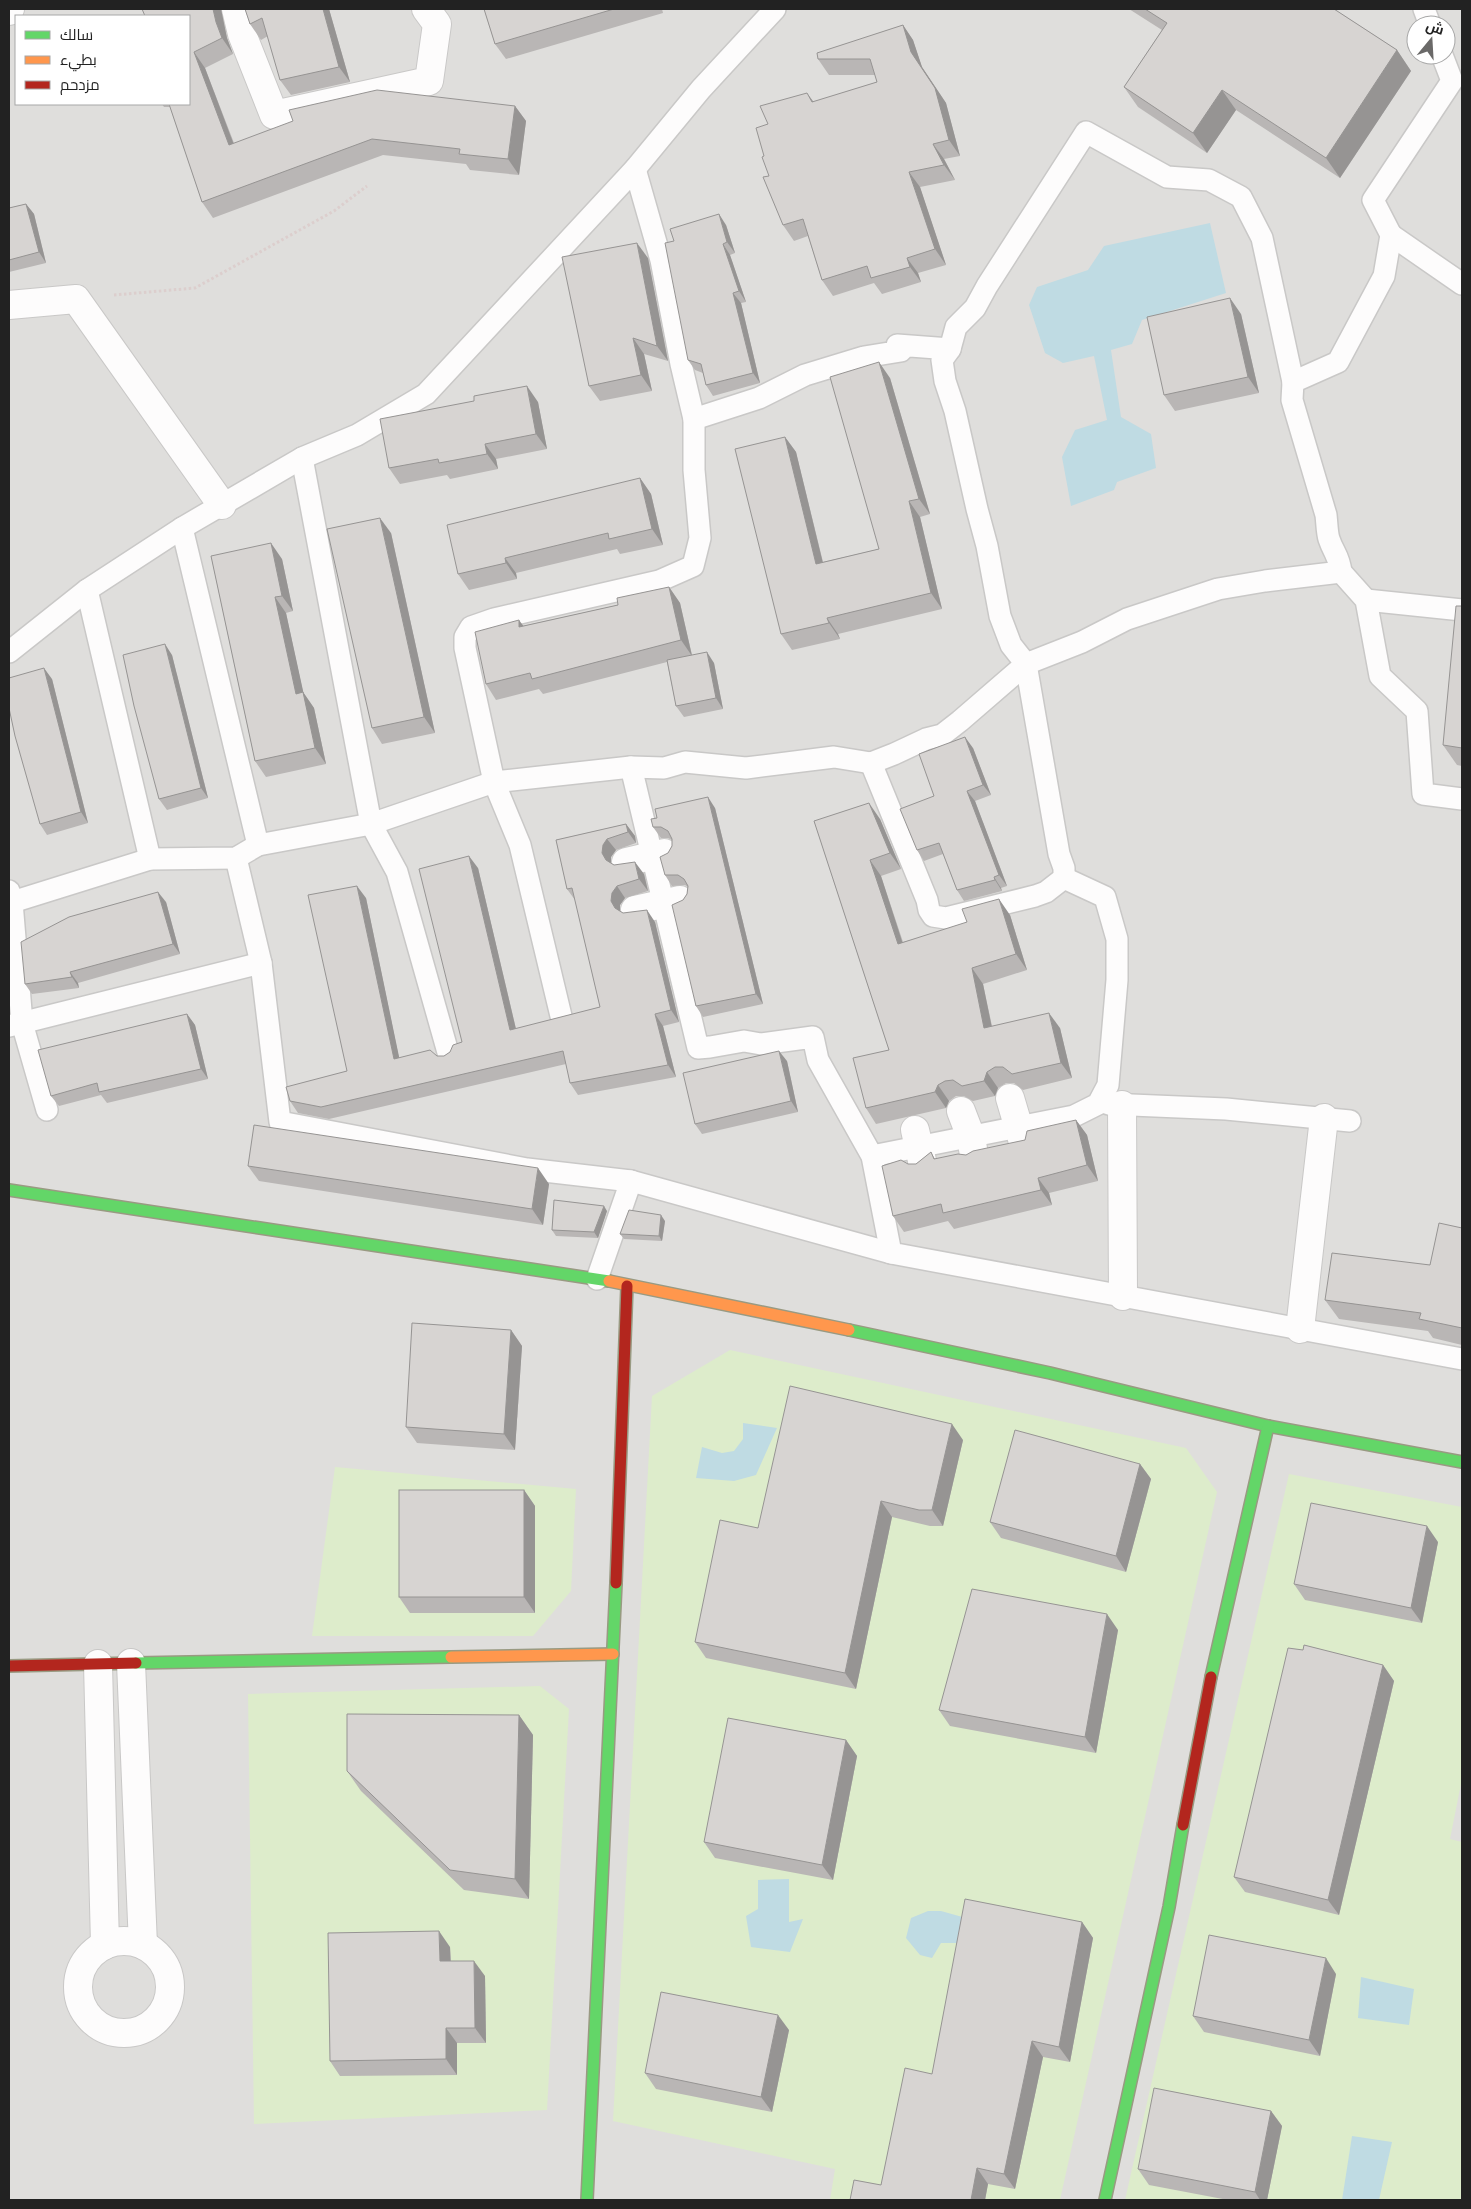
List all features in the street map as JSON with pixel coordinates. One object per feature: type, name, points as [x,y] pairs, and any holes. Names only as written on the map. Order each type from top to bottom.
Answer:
[{"type":"street","points":[[236,9],[242,34],[274,116],[429,81],[438,24],[426,9]]},
{"type":"street","points":[[9,305],[76,299],[222,505]]},
{"type":"street","points":[[626,862],[658,854]]},
{"type":"street","points":[[636,910],[672,902]]},
{"type":"street","points":[[1010,1098],[1020,1135]]},
{"type":"street","points":[[1110,1104],[1124,1296]]},
{"type":"street","points":[[961,1111],[973,1146]]},
{"type":"street","points":[[1300,1329],[1337,1120]]},
{"type":"street","points":[[9,1190],[597,1279],[760,1311],[1050,1373],[1268,1426],[1462,1462]]},
{"type":"street","points":[[588,2200],[613,1654],[627,1286]]},
{"type":"street","points":[[1105,2200],[1169,1908],[1194,1758],[1223,1618],[1268,1426]]},
{"type":"street","points":[[9,1666],[613,1654]]},
{"type":"street","points":[[131,1663],[143,1944]]},
{"type":"street","points":[[98,1664],[105,1945]]},
{"type":"street","points":[[124,1941],[143,1944],[156,1953],[166,1966],[171,1981],[170,1997],[164,2011],[154,2023],[140,2030],[125,2034],[110,2031],[96,2023],[85,2012],[79,1998],[78,1982],[82,1967],[92,1954],[105,1945],[124,1941]]},
{"type":"lane","points":[[9,652],[87,590],[182,528],[302,458],[357,435],[426,394],[635,169],[701,89],[775,9]]},
{"type":"lane","points":[[1446,65],[1452,81],[1373,200],[1391,235],[1462,284]]},
{"type":"lane","points":[[1064,878],[1064,868],[1059,854],[1026,664],[1010,645],[1000,616],[987,546],[955,411],[945,381],[942,360],[950,349],[956,327],[976,308],[987,286],[1086,132],[1167,177],[1209,180],[1241,197],[1262,238],[1293,382],[1292,400],[1326,516],[1329,530],[1328,537],[1340,558],[1341,572],[1366,600],[1380,676],[1417,711],[1423,794],[1462,799]]},
{"type":"lane","points":[[561,1016],[520,845],[494,782],[465,648],[465,637],[471,627],[494,619],[659,581],[693,566],[700,538],[694,470],[694,419],[681,364],[661,260],[635,169]]},
{"type":"lane","points":[[1293,382],[1338,362],[1384,276],[1391,235]]},
{"type":"lane","points":[[694,419],[759,398],[805,375],[864,357],[901,351],[897,345],[950,349]]},
{"type":"lane","points":[[302,458],[371,824],[397,872],[449,1056]]},
{"type":"lane","points":[[182,528],[258,845]]},
{"type":"lane","points":[[47,1110],[16,1024],[10,899],[150,859],[236,858],[258,845],[371,824],[494,782],[631,767],[664,768],[685,762],[746,768],[834,757],[871,762],[926,739],[942,735],[1026,664],[1082,642],[1127,619],[1218,589],[1341,572]]},
{"type":"lane","points":[[87,590],[150,859]]},
{"type":"lane","points":[[1366,600],[1462,610]]},
{"type":"lane","points":[[871,762],[933,916],[946,918],[1035,896],[1046,892],[1064,878]]},
{"type":"lane","points":[[631,767],[672,902],[698,1048],[710,1048],[744,1041],[761,1044],[813,1037],[818,1060],[872,1156],[891,1253]]},
{"type":"lane","points":[[236,858],[261,963],[280,1122],[527,1169],[631,1182],[891,1253],[1462,1359]]},
{"type":"lane","points":[[1064,878],[1105,897],[1117,939],[1117,980],[1108,1085],[1110,1104]]},
{"type":"lane","points":[[16,1024],[261,963]]},
{"type":"lane","points":[[872,1156],[919,1148],[973,1146],[1020,1135],[1110,1104],[1226,1109],[1337,1120]]},
{"type":"lane","points":[[597,1279],[631,1182]]},
{"type":"path","points":[[76,299],[195,288],[334,211],[367,186]]},
{"type":"shaded area","points":[[9,9],[1462,9],[1462,2200],[9,2200]]},
{"type":"green space","points":[[730,1350],[1186,1448],[1217,1492],[1060,2200],[830,2200],[835,2169],[613,2121],[652,1396]]},
{"type":"green space","points":[[335,1467],[576,1489],[571,1591],[533,1636],[312,1636]]},
{"type":"green space","points":[[1289,1474],[1462,1507],[1462,1779],[1450,1839],[1462,1842],[1462,2200],[1125,2200]]},
{"type":"green space","points":[[540,1686],[569,1709],[547,2110],[254,2124],[248,1694]]},
{"type":"water","points":[[1210,223],[1226,293],[1142,320],[1132,344],[1111,350],[1121,417],[1151,434],[1156,468],[1117,482],[1114,490],[1071,506],[1062,457],[1075,430],[1107,420],[1094,356],[1063,363],[1045,353],[1029,305],[1037,287],[1088,270],[1104,246]]},
{"type":"water","points":[[743,1423],[777,1428],[756,1475],[734,1481],[696,1478],[702,1447],[722,1453],[734,1451],[743,1439]]},
{"type":"water","points":[[789,1879],[789,1922],[803,1919],[790,1952],[751,1947],[746,1916],[758,1909],[758,1880]]},
{"type":"water","points":[[928,1911],[941,1911],[966,1918],[964,1943],[941,1943],[932,1958],[920,1955],[906,1938],[911,1918]]},
{"type":"water","points":[[1361,1977],[1414,1989],[1409,2025],[1358,2018]]},
{"type":"water","points":[[1352,2136],[1392,2142],[1379,2200],[1342,2200]]},
{"type":"building","points":[[142,9],[213,9],[222,38],[194,52],[229,145],[293,121],[289,110],[377,90],[515,106],[508,159],[459,154],[460,149],[372,139],[202,202],[169,105],[190,105],[190,15],[145,15]]},
{"type":"building","points":[[245,9],[323,9],[339,67],[280,80],[262,18],[250,24]]},
{"type":"building","points":[[484,9],[614,9],[495,44]]},
{"type":"building","points":[[1145,9],[1334,9],[1397,50],[1326,158],[1222,90],[1193,133],[1124,87],[1167,23]]},
{"type":"building","points":[[903,25],[911,52],[935,88],[949,140],[933,144],[944,165],[909,172],[935,249],[907,258],[910,267],[871,278],[867,266],[822,280],[803,219],[783,225],[763,177],[769,176],[762,157],[764,156],[756,128],[768,124],[760,106],[807,93],[812,102],[877,82],[870,59],[818,59],[817,53]]},
{"type":"building","points":[[26,204],[39,252],[9,260],[9,208]]},
{"type":"building","points":[[719,214],[727,242],[723,244],[739,291],[733,293],[753,373],[706,385],[701,364],[688,360],[665,243],[674,241],[670,229]]},
{"type":"building","points":[[637,243],[657,346],[633,338],[641,375],[589,386],[562,257]]},
{"type":"building","points":[[1230,298],[1248,377],[1164,395],[1147,317]]},
{"type":"building","points":[[879,362],[919,499],[909,501],[931,593],[827,618],[829,623],[781,634],[735,449],[785,437],[816,564],[879,549],[830,377]]},
{"type":"building","points":[[527,386],[536,434],[485,444],[487,454],[439,463],[438,459],[389,468],[380,419],[474,401],[474,396]]},
{"type":"building","points":[[640,478],[652,529],[609,539],[608,533],[505,558],[506,563],[458,574],[447,525]]},
{"type":"building","points":[[380,518],[424,717],[372,728],[327,529]]},
{"type":"building","points":[[271,543],[282,596],[275,597],[296,694],[303,692],[315,748],[255,761],[211,556]]},
{"type":"building","points":[[669,587],[681,640],[532,679],[530,673],[486,684],[475,632],[519,620],[519,627],[618,605],[617,598]]},
{"type":"building","points":[[1456,606],[1462,606],[1462,748],[1443,745]]},
{"type":"building","points":[[165,644],[201,788],[159,799],[134,706],[123,655]]},
{"type":"building","points":[[707,652],[716,698],[676,706],[667,660]]},
{"type":"building","points":[[44,668],[81,812],[40,824],[9,708],[9,678]]},
{"type":"building","points":[[965,737],[983,785],[967,791],[999,875],[994,877],[995,880],[957,890],[939,843],[917,850],[900,809],[934,796],[919,754]]},
{"type":"building","points":[[708,797],[756,994],[696,1006],[672,905],[683,900],[687,894],[688,886],[684,879],[678,875],[665,875],[660,857],[668,853],[672,846],[672,839],[668,831],[661,827],[653,827],[651,819],[657,818],[655,809]]},
{"type":"building","points":[[869,803],[890,853],[870,860],[898,944],[967,922],[962,909],[999,899],[1016,954],[972,968],[984,1028],[1049,1013],[1061,1063],[1012,1074],[1003,1067],[995,1067],[987,1072],[984,1081],[962,1086],[953,1080],[945,1081],[938,1085],[935,1092],[866,1108],[853,1058],[889,1050],[814,821]]},
{"type":"building","points":[[626,824],[628,832],[607,839],[603,845],[602,853],[606,860],[614,865],[635,862],[639,879],[617,886],[612,893],[611,901],[615,908],[623,913],[647,910],[671,1010],[655,1014],[668,1065],[570,1083],[563,1051],[321,1107],[290,1101],[286,1087],[347,1071],[308,895],[357,886],[394,1059],[430,1050],[437,1056],[444,1056],[450,1052],[453,1045],[462,1042],[419,869],[469,856],[510,1030],[600,1007],[572,888],[567,889],[556,840]]},
{"type":"building","points":[[158,892],[173,944],[70,972],[72,977],[25,984],[21,942],[69,917]]},
{"type":"building","points":[[187,1014],[201,1069],[99,1092],[97,1083],[51,1096],[38,1050]]},
{"type":"building","points":[[779,1051],[791,1101],[695,1124],[683,1073]]},
{"type":"building","points":[[1076,1120],[1087,1165],[1038,1178],[1041,1190],[943,1213],[941,1204],[893,1216],[882,1166],[901,1160],[908,1164],[916,1164],[931,1152],[934,1159],[958,1154],[966,1155],[973,1151],[1025,1140],[1027,1131]]},
{"type":"building","points":[[254,1125],[538,1168],[532,1209],[248,1166]]},
{"type":"building","points":[[554,1200],[604,1206],[594,1232],[552,1230]]},
{"type":"building","points":[[629,1210],[661,1215],[659,1236],[620,1234]]},
{"type":"building","points":[[1439,1223],[1462,1228],[1462,1328],[1419,1319],[1421,1313],[1325,1300],[1332,1253],[1430,1265]]},
{"type":"building","points":[[412,1323],[511,1330],[504,1434],[406,1427]]},
{"type":"building","points":[[790,1386],[952,1424],[932,1510],[919,1510],[881,1501],[845,1673],[695,1642],[720,1520],[758,1528]]},
{"type":"building","points":[[1015,1430],[1140,1464],[1116,1556],[990,1522]]},
{"type":"building","points":[[399,1490],[524,1490],[524,1597],[399,1597]]},
{"type":"building","points":[[1311,1503],[1427,1526],[1411,1608],[1294,1584]]},
{"type":"building","points":[[972,1589],[1107,1614],[1085,1737],[939,1710]]},
{"type":"building","points":[[1304,1645],[1383,1665],[1328,1900],[1234,1877],[1288,1648],[1303,1650]]},
{"type":"building","points":[[347,1714],[519,1715],[515,1879],[450,1870],[347,1771]]},
{"type":"building","points":[[728,1718],[846,1740],[822,1865],[704,1842]]},
{"type":"building","points":[[965,1899],[1082,1922],[1059,2047],[1032,2041],[1004,2174],[977,2168],[971,2200],[850,2200],[854,2180],[881,2185],[905,2068],[932,2074]]},
{"type":"building","points":[[439,1931],[440,1961],[474,1961],[475,2028],[446,2028],[446,2059],[330,2061],[328,1933]]},
{"type":"building","points":[[1209,1935],[1326,1958],[1309,2040],[1193,2016]]},
{"type":"building","points":[[661,1992],[778,2015],[761,2097],[645,2073]]},
{"type":"building","points":[[1154,2088],[1271,2111],[1255,2192],[1138,2169]]},
{"type":"traffic: fast","points":[[9,1190],[609,1281]]},
{"type":"traffic: fast","points":[[849,1330],[1050,1373],[1268,1426],[1462,1462]]},
{"type":"traffic: fast","points":[[1211,1677],[1268,1426]]},
{"type":"traffic: fast","points":[[587,2200],[616,1583]]},
{"type":"traffic: fast","points":[[136,1663],[451,1657]]},
{"type":"traffic: fast","points":[[1105,2200],[1169,1907],[1183,1825]]},
{"type":"traffic: slow","points":[[609,1281],[849,1330]]},
{"type":"traffic: slow","points":[[451,1657],[613,1654]]},
{"type":"traffic: jam","points":[[616,1583],[627,1286]]},
{"type":"traffic: jam","points":[[9,1666],[136,1663]]},
{"type":"traffic: jam","points":[[1183,1825],[1211,1677]]}]
